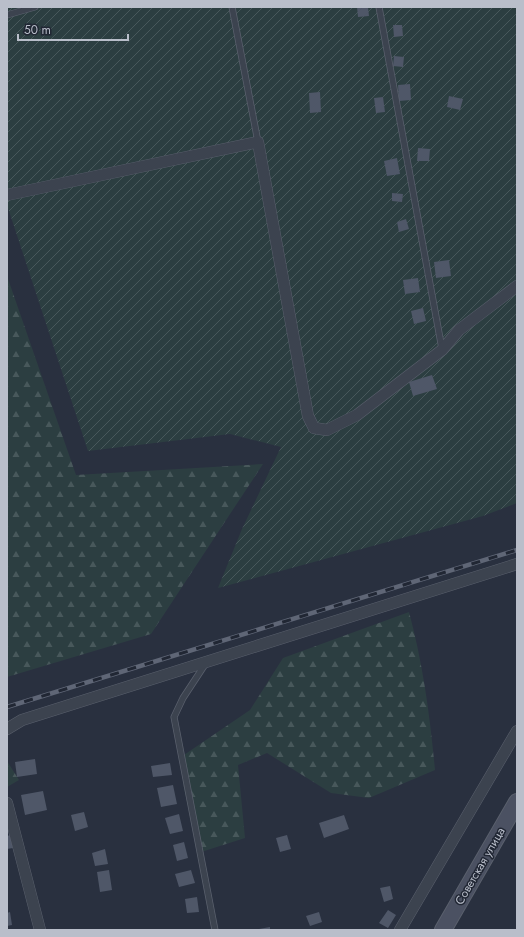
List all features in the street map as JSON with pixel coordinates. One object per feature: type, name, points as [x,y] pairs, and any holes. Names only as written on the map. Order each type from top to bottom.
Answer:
[{"type":"main road","name":"Советская улица","points":[[443,930],[517,802]]},
{"type":"street","points":[[7,195],[258,142],[308,416],[314,428],[327,430],[357,415],[442,350],[459,330],[517,286]]},
{"type":"street","points":[[7,729],[22,720],[517,564]]},
{"type":"street","points":[[400,930],[517,731]]},
{"type":"street","points":[[7,803],[40,930]]},
{"type":"lane","points":[[7,15],[35,7]]},
{"type":"lane","points":[[232,7],[258,142]]},
{"type":"lane","points":[[379,7],[442,350]]},
{"type":"lane","points":[[207,661],[174,717],[215,930]]},
{"type":"green space","points":[[7,7],[517,7],[517,503],[483,516],[218,588],[242,529],[281,447],[230,434],[88,451],[7,205]]},
{"type":"green space","points":[[7,276],[76,475],[263,464],[151,634],[7,677]]},
{"type":"green space","points":[[409,612],[425,690],[435,770],[369,798],[331,793],[267,753],[238,765],[245,838],[198,853],[184,788],[181,757],[250,710],[283,658]]},
{"type":"green space","points":[[7,761],[19,780],[7,787]]},
{"type":"building","points":[[357,7],[368,7],[369,16],[358,17]]},
{"type":"building","points":[[393,25],[402,25],[403,36],[394,37]]},
{"type":"building","points":[[394,56],[404,57],[403,67],[393,66]]},
{"type":"building","points":[[410,84],[411,100],[399,101],[398,85]]},
{"type":"building","points":[[320,92],[321,112],[310,113],[309,93]]},
{"type":"building","points":[[449,96],[463,99],[460,110],[447,107]]},
{"type":"building","points":[[383,97],[385,112],[376,113],[374,98]]},
{"type":"building","points":[[418,148],[430,149],[429,161],[417,161]]},
{"type":"building","points":[[397,158],[400,174],[387,176],[384,161]]},
{"type":"building","points":[[392,193],[403,194],[402,202],[392,201]]},
{"type":"building","points":[[406,219],[409,229],[399,232],[397,222]]},
{"type":"building","points":[[449,260],[451,276],[436,278],[434,262]]},
{"type":"building","points":[[418,278],[420,292],[405,294],[403,280]]},
{"type":"building","points":[[423,308],[426,321],[414,324],[411,311]]},
{"type":"building","points":[[432,375],[437,389],[413,396],[409,382]]},
{"type":"building","points":[[35,759],[37,774],[17,777],[15,762]]},
{"type":"building","points":[[170,763],[172,775],[153,777],[151,766]]},
{"type":"building","points":[[173,785],[177,804],[161,807],[157,788]]},
{"type":"building","points":[[43,791],[47,810],[25,815],[21,795]]},
{"type":"building","points":[[84,812],[88,827],[75,831],[71,815]]},
{"type":"building","points":[[179,814],[183,831],[170,834],[165,818]]},
{"type":"building","points":[[344,815],[349,829],[324,838],[319,823]]},
{"type":"building","points":[[11,835],[13,848],[7,849],[7,836]]},
{"type":"building","points":[[287,835],[291,849],[280,852],[276,838]]},
{"type":"building","points":[[184,842],[188,858],[177,861],[173,845]]},
{"type":"building","points":[[105,849],[108,864],[95,866],[92,853]]},
{"type":"building","points":[[109,870],[112,890],[100,892],[97,872]]},
{"type":"building","points":[[191,870],[195,883],[179,887],[175,874]]},
{"type":"building","points":[[390,886],[393,899],[384,902],[380,888]]},
{"type":"building","points":[[197,897],[199,912],[187,913],[185,899]]},
{"type":"building","points":[[388,910],[396,915],[388,928],[379,923]]},
{"type":"building","points":[[10,912],[12,925],[7,926],[7,913]]},
{"type":"building","points":[[319,912],[322,922],[310,926],[306,916]]},
{"type":"building","points":[[270,927],[270,930],[259,930],[259,929]]},
{"type":"railway","points":[[7,707],[517,550]]}]
